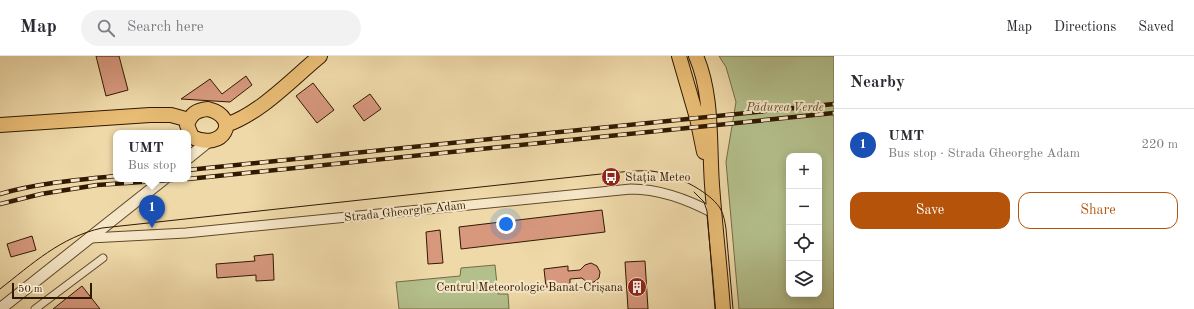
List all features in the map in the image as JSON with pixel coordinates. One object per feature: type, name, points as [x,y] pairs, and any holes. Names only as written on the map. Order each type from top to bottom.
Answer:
[{"type":"main road","points":[[226,125],[236,122],[257,108],[320,56]]},
{"type":"main road","points":[[679,56],[697,118],[712,185]]},
{"type":"main road","points":[[696,56],[701,68],[709,117],[712,185],[723,309]]},
{"type":"main road","points":[[187,130],[189,120],[196,112],[208,110],[221,114],[226,125],[223,135],[209,141],[191,143]]},
{"type":"main road","points":[[0,125],[150,115],[171,115],[189,120]]},
{"type":"street","points":[[191,156],[209,141]]},
{"type":"street","points":[[0,309],[160,182]]},
{"type":"street","name":"Strada Gheorghe Adam","points":[[90,238],[186,233],[631,189],[659,191],[693,203],[715,214]]},
{"type":"street","points":[[35,309],[103,258]]},
{"type":"green space","name":"Pădurea Verde","points":[[719,56],[834,56],[834,309],[739,309],[726,162],[736,102],[726,67]]},
{"type":"green space","points":[[495,265],[498,294],[508,294],[509,309],[399,309],[396,282],[460,276],[461,268]]},
{"type":"building","points":[[96,56],[119,56],[128,90],[106,96]]},
{"type":"building","points":[[246,76],[252,85],[230,102],[181,99],[210,79],[222,94]]},
{"type":"building","points":[[313,83],[334,110],[317,123],[296,96]]},
{"type":"building","points":[[370,94],[381,109],[364,121],[353,106]]},
{"type":"building","points":[[602,210],[605,232],[461,249],[459,227]]},
{"type":"building","points":[[440,230],[443,263],[428,264],[426,232]]},
{"type":"building","points":[[32,236],[36,250],[11,257],[7,244]]},
{"type":"building","points":[[273,254],[274,280],[256,281],[256,275],[217,278],[216,264],[255,261],[254,256]]},
{"type":"building","name":"Centrul Meteorologic Banat-Crișana","points":[[645,261],[648,309],[628,309],[625,262]]},
{"type":"building","points":[[591,263],[597,266],[600,272],[599,278],[594,282],[588,283],[582,278],[570,279],[570,285],[546,287],[544,269],[568,266],[568,271],[580,270],[585,265]]},
{"type":"building","points":[[82,286],[100,309],[53,309]]},
{"type":"tram line","points":[[0,289],[48,252],[73,238],[102,228],[610,173],[651,171],[669,175],[689,184],[707,195],[720,208],[726,229],[733,309]]},
{"type":"tram line","points":[[694,192],[704,202],[707,211],[715,309]]},
{"type":"railway","points":[[191,170],[834,104]]},
{"type":"railway","points":[[191,179],[834,113]]},
{"type":"railway","points":[[0,194],[43,185],[113,176]]},
{"type":"railway","points":[[0,204],[41,194],[97,185],[141,182]]},
{"type":"place","name":"Stația Meteo","points":[[611,177]]},
{"type":"place","name":"UMT","points":[[152,228]]},
{"type":"place","name":"Centrul Meteorologic Banat-Crișana","points":[[637,287]]}]
